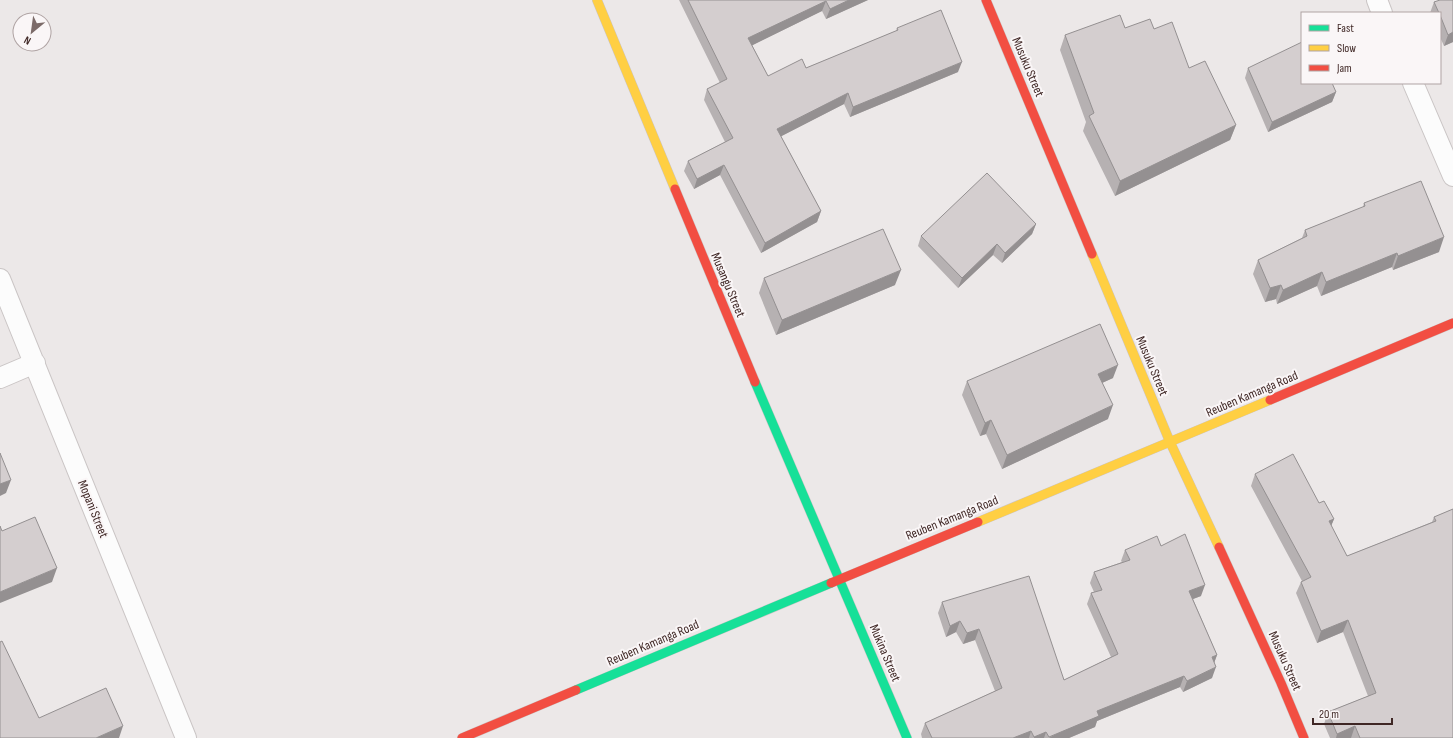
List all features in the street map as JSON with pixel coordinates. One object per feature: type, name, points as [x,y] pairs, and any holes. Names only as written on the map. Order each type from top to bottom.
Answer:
[{"type":"street","name":"Musangu Street","points":[[597,0],[771,421],[839,579]]},
{"type":"street","name":"Musuku Street","points":[[986,0],[1170,442],[1281,683],[1304,738]]},
{"type":"street","points":[[1377,0],[1382,12]]},
{"type":"street","points":[[1413,84],[1453,176]]},
{"type":"street","name":"Mopani Street","points":[[0,279],[186,738]]},
{"type":"street","name":"Reuben Kamanga Road","points":[[462,738],[1453,323]]},
{"type":"street","points":[[0,378],[35,363]]},
{"type":"street","name":"Mukina Street","points":[[839,579],[907,738]]},
{"type":"building","points":[[688,0],[849,0],[830,9],[826,1],[748,38],[768,76],[802,59],[806,68],[898,30],[897,28],[941,10],[962,62],[853,107],[848,93],[777,129],[821,211],[765,243],[724,165],[697,179],[688,161],[733,138],[707,89],[727,79]]},
{"type":"building","points":[[1440,0],[1453,0],[1453,32],[1448,35],[1441,18],[1441,12],[1439,12],[1434,2]]},
{"type":"building","points":[[1120,15],[1125,28],[1150,19],[1154,29],[1172,22],[1189,68],[1205,61],[1236,125],[1120,181],[1089,116],[1094,113],[1065,35]]},
{"type":"building","points":[[1301,42],[1301,84],[1332,84],[1336,92],[1272,122],[1248,68]]},
{"type":"building","points":[[987,173],[1036,224],[1005,253],[997,244],[962,278],[921,236]]},
{"type":"building","points":[[1421,181],[1444,237],[1398,256],[1397,253],[1326,282],[1322,272],[1283,290],[1281,285],[1270,288],[1258,260],[1307,236],[1305,230],[1365,206],[1364,203]]},
{"type":"building","points":[[883,229],[901,270],[782,320],[764,278]]},
{"type":"building","points":[[1100,324],[1118,365],[1098,374],[1113,405],[1007,455],[991,420],[985,423],[967,381]]},
{"type":"building","points":[[0,453],[11,480],[0,484]]},
{"type":"building","points":[[1293,454],[1319,503],[1324,501],[1334,519],[1329,521],[1347,556],[1436,521],[1434,517],[1453,509],[1453,738],[1360,738],[1355,726],[1337,734],[1328,712],[1376,693],[1348,620],[1321,631],[1301,582],[1311,577],[1255,474]]},
{"type":"building","points":[[35,517],[57,568],[0,592],[0,526],[2,531]]},
{"type":"building","points":[[1185,534],[1205,585],[1189,591],[1217,655],[1212,657],[1216,667],[1187,681],[1184,676],[1097,711],[1099,716],[1049,737],[1046,732],[1034,737],[1031,731],[1013,738],[932,738],[925,723],[1002,688],[979,629],[967,633],[960,621],[950,626],[942,602],[1029,576],[1064,680],[1118,654],[1091,593],[1102,590],[1094,572],[1130,560],[1125,550],[1157,536],[1161,546]]},
{"type":"building","points":[[2,641],[39,718],[106,688],[123,726],[96,738],[0,738],[0,642]]},
{"type":"traffic: fast","points":[[755,382],[907,738]]},
{"type":"traffic: fast","points":[[576,690],[831,583]]},
{"type":"traffic: slow","points":[[597,0],[675,189]]},
{"type":"traffic: slow","points":[[1092,254],[1170,442],[1219,547]]},
{"type":"traffic: slow","points":[[978,522],[1270,400]]},
{"type":"traffic: jam","points":[[986,0],[1092,254]]},
{"type":"traffic: jam","points":[[675,189],[755,382]]},
{"type":"traffic: jam","points":[[1270,400],[1453,323]]},
{"type":"traffic: jam","points":[[831,583],[978,522]]},
{"type":"traffic: jam","points":[[1219,547],[1281,683],[1304,738]]},
{"type":"traffic: jam","points":[[462,738],[576,690]]}]
